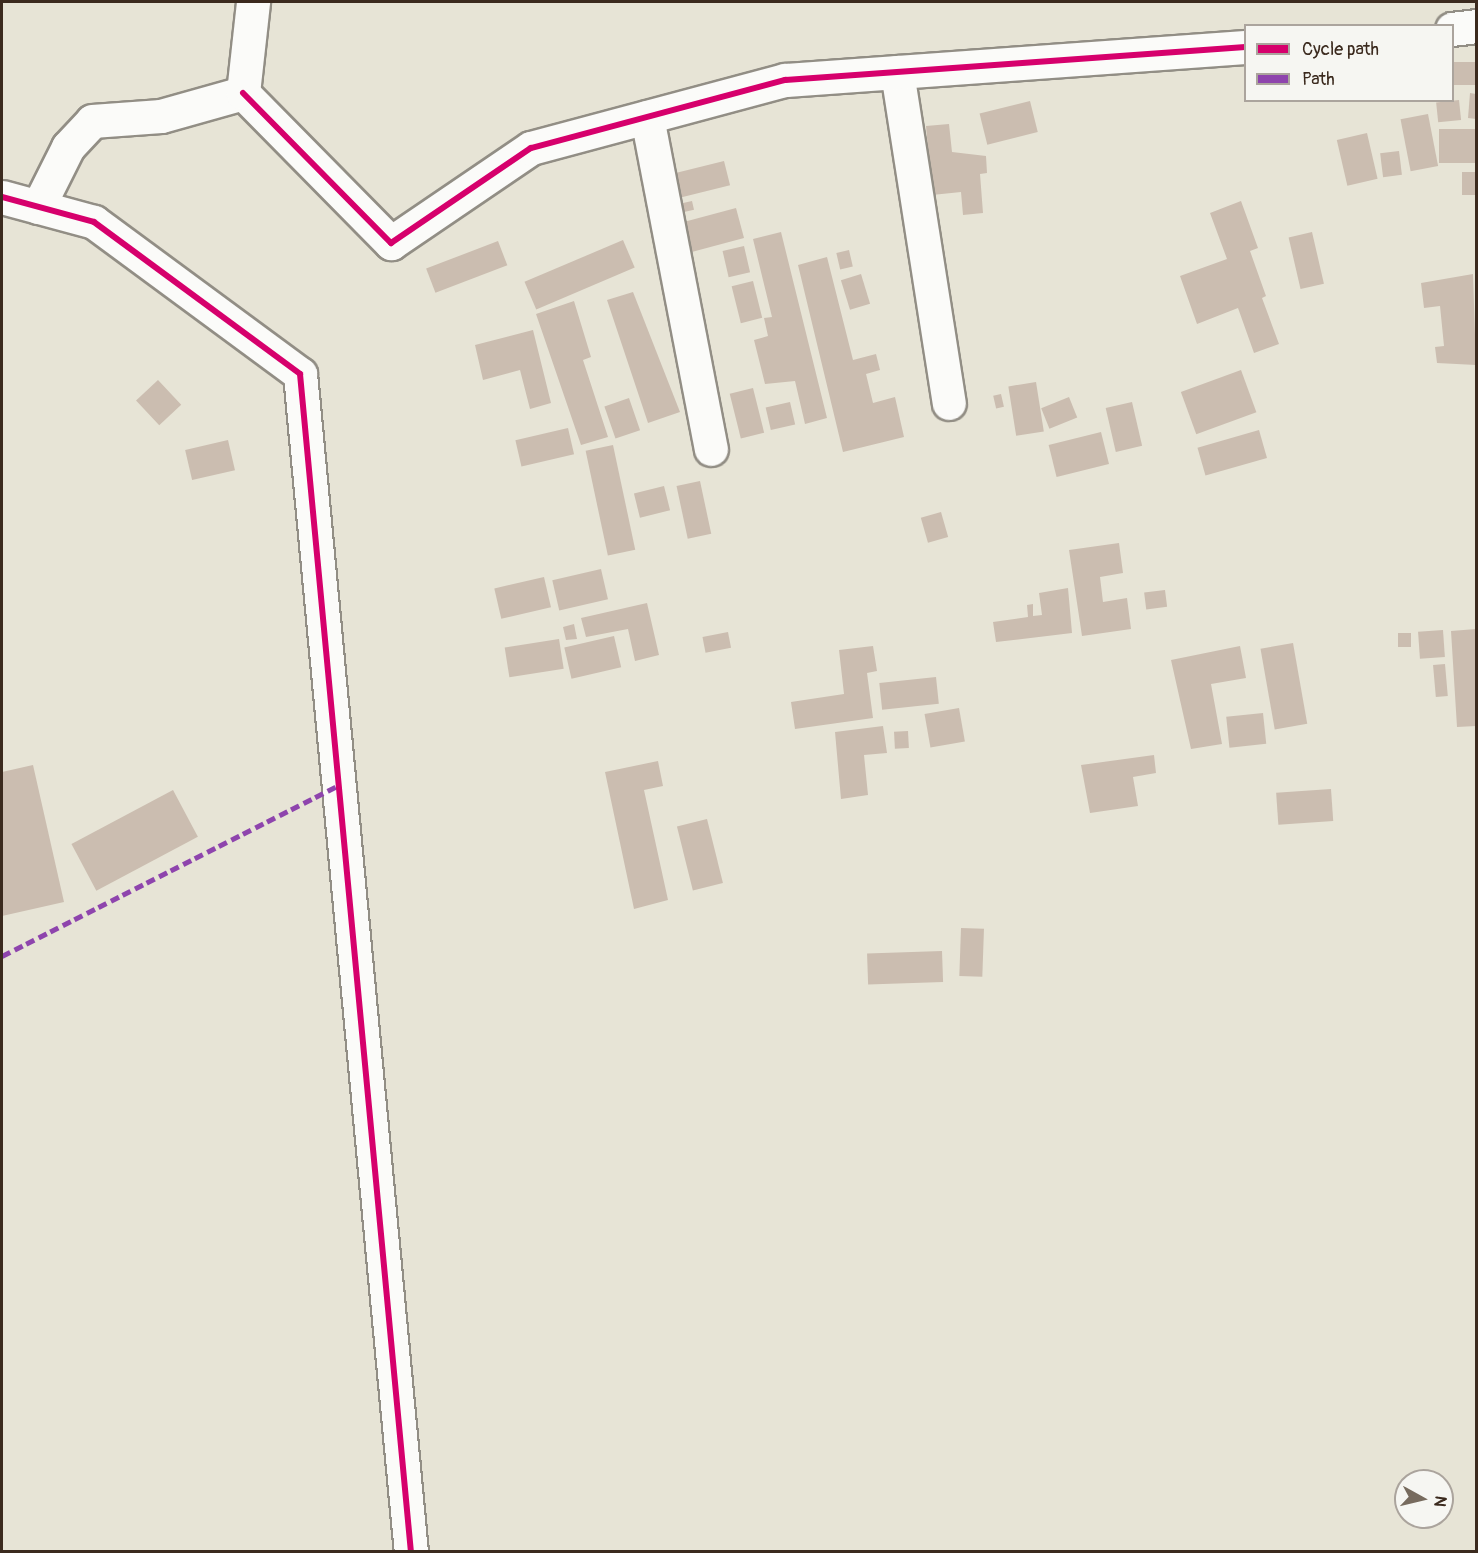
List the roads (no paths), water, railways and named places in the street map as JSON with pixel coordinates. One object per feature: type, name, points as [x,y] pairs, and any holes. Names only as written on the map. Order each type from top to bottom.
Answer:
[{"type":"street","points":[[243,93],[253,2]]},
{"type":"street","points":[[1454,28],[1476,26]]},
{"type":"street","points":[[243,93],[391,243],[531,148],[785,80],[1244,47]]},
{"type":"street","points":[[897,72],[949,403]]},
{"type":"street","points":[[38,207],[68,147],[92,121],[161,116],[243,93]]},
{"type":"street","points":[[647,117],[711,449]]},
{"type":"street","points":[[2,198],[94,222],[300,374],[411,1551]]}]
